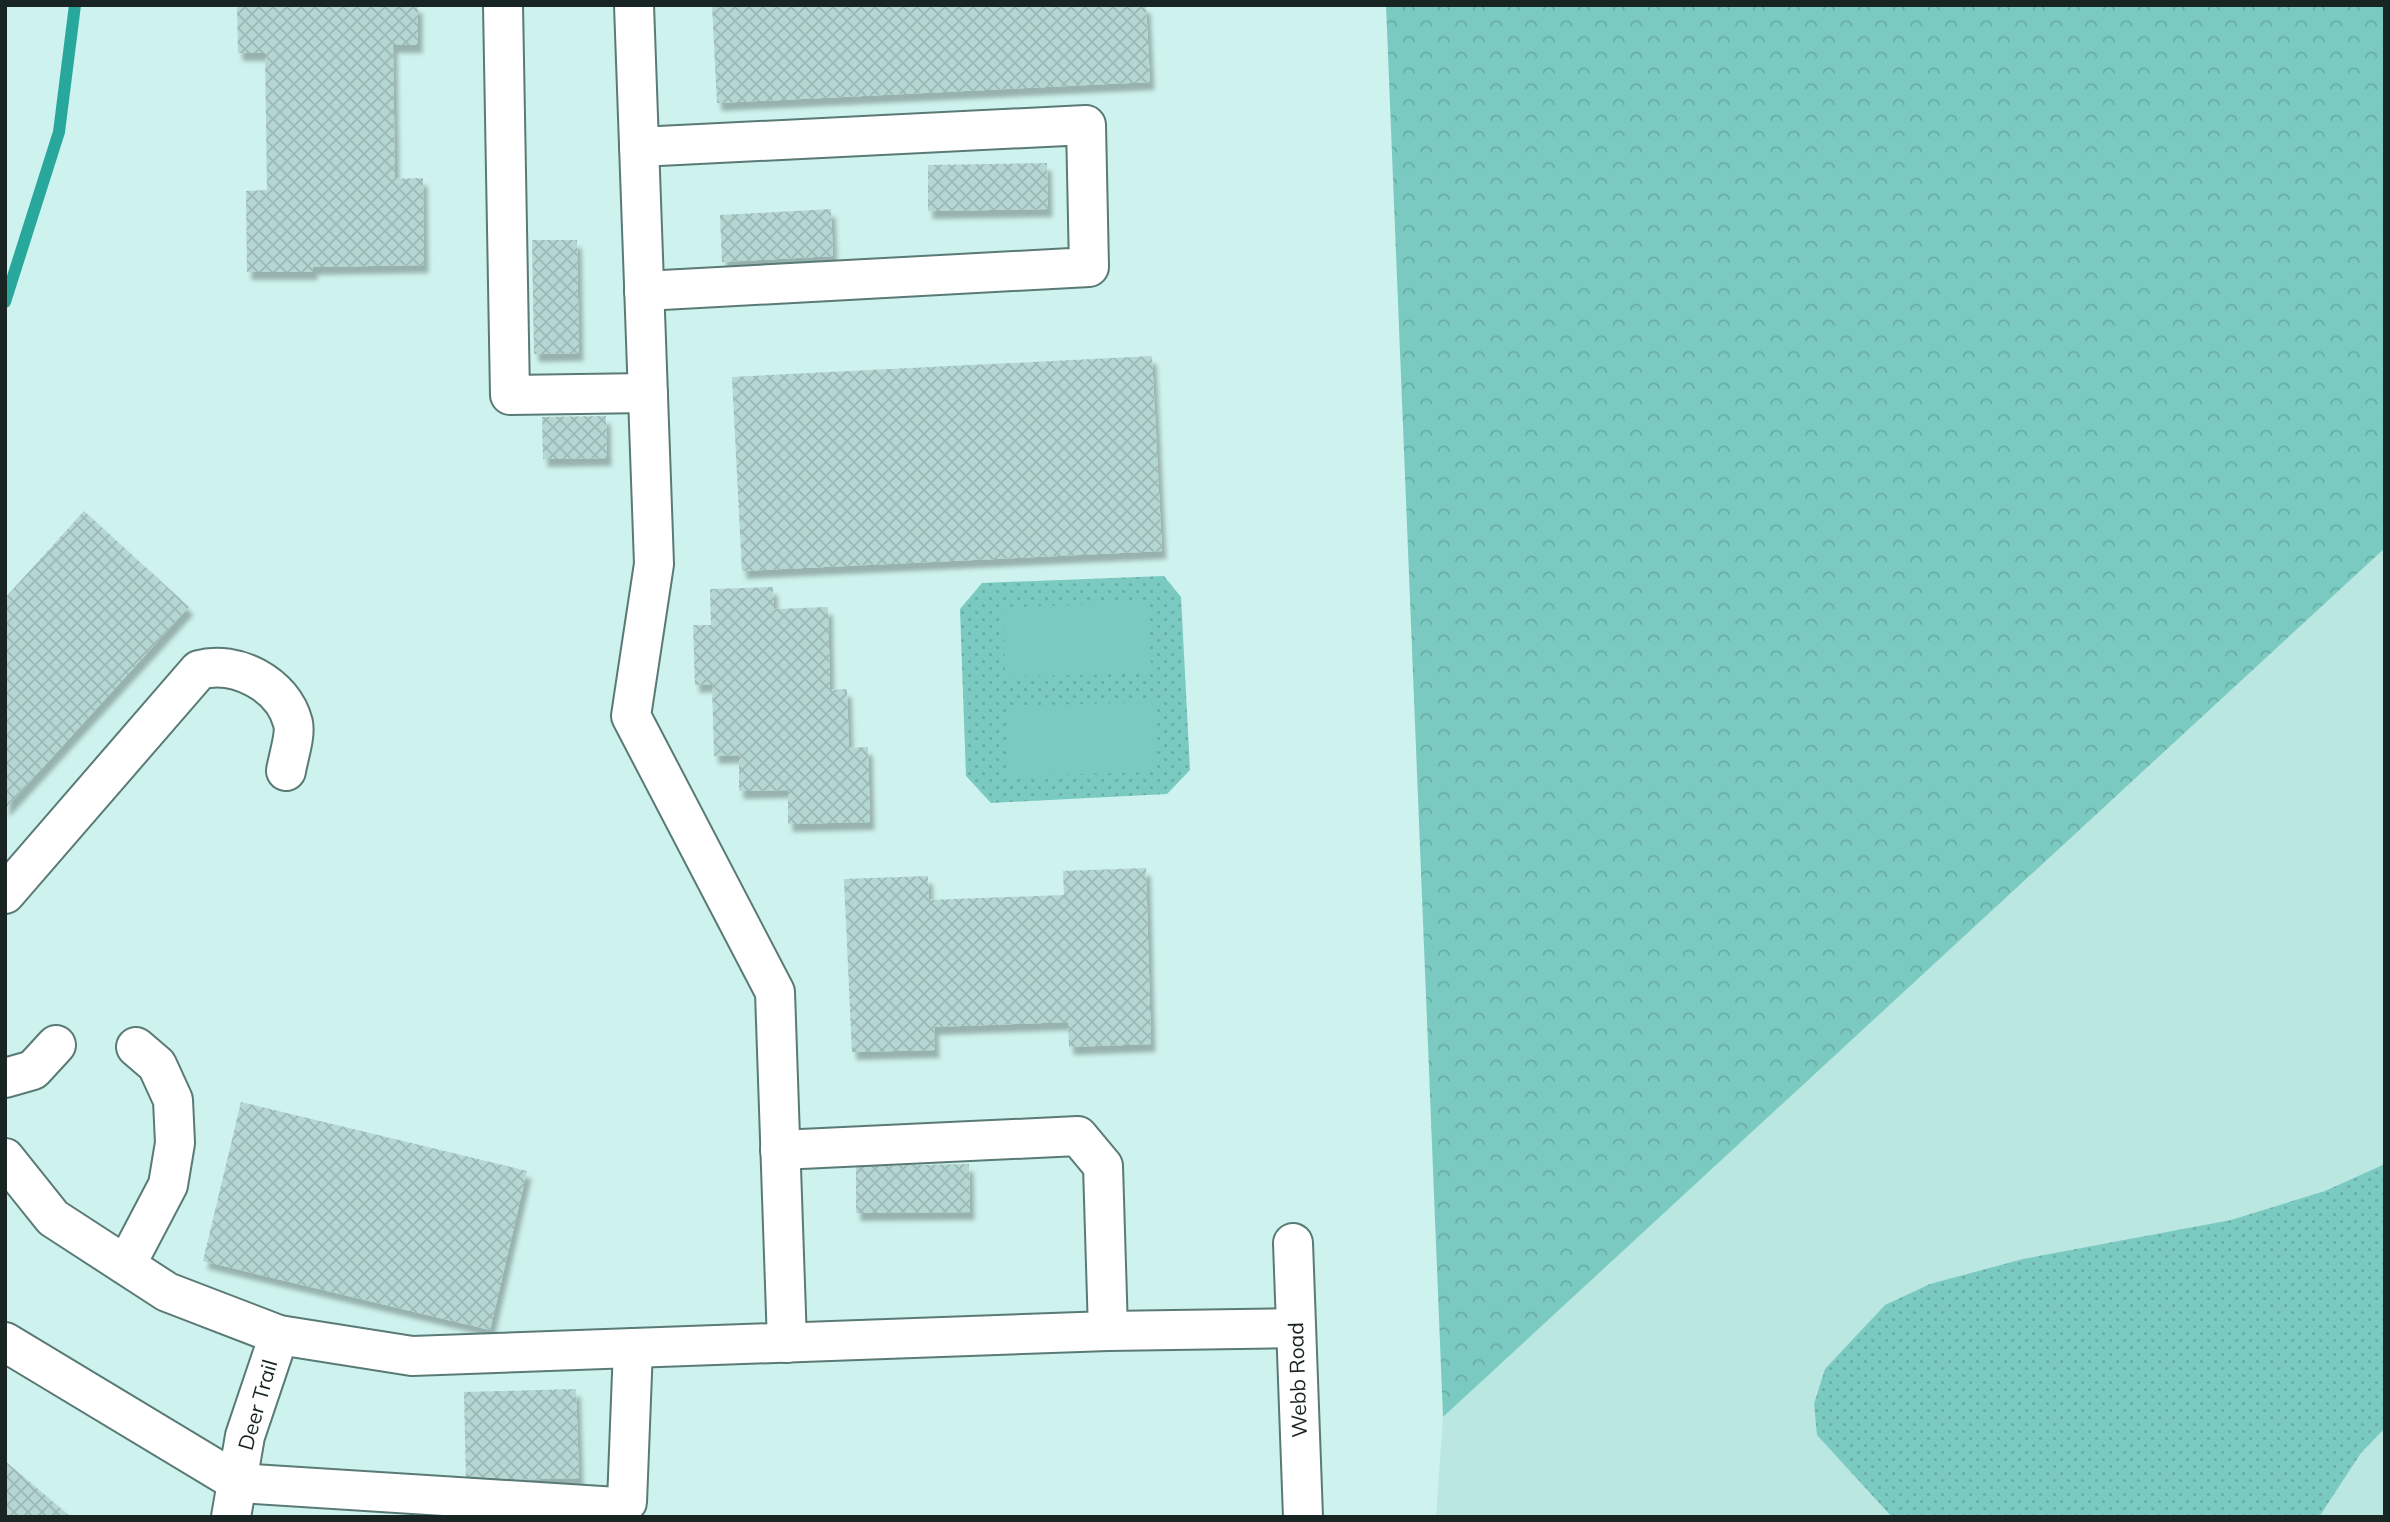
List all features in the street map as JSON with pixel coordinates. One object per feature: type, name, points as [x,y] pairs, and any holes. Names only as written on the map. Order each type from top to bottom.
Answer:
[{"type":"street","points":[[503,5],[510,395],[648,393]]},
{"type":"street","points":[[634,5],[654,564],[631,716],[775,992],[787,1343]]},
{"type":"street","points":[[639,147],[1086,125],[1089,268],[644,292]]},
{"type":"street","points":[[5,894],[199,670],[217,666],[249,672],[277,695],[294,724],[286,771]]},
{"type":"street","points":[[5,1078],[33,1070],[56,1045]]},
{"type":"street","points":[[126,1265],[168,1185],[175,1143],[173,1100],[157,1065],[136,1047]]},
{"type":"street","points":[[780,1150],[1078,1136],[1102,1166],[1108,1331]]},
{"type":"street","points":[[5,1158],[53,1218],[167,1292],[279,1335],[412,1356],[1108,1331],[1296,1328]]},
{"type":"street","name":"Webb Road","points":[[1293,1243],[1303,1517]]},
{"type":"street","name":"Deer Trail","points":[[235,1500],[245,1436],[279,1335]]},
{"type":"street","points":[[5,1342],[235,1500],[617,1507],[627,1502],[633,1348]]},
{"type":"shaded area","points":[[2385,548],[2385,1517],[1436,1517],[1443,1417]]},
{"type":"green space","points":[[1386,5],[2385,5],[2385,548],[1443,1417]]},
{"type":"green space","points":[[1164,576],[1181,597],[1190,770],[1167,794],[991,803],[966,776],[960,609],[982,583]]},
{"type":"green space","points":[[1149,603],[1151,673],[1005,677],[1003,607]]},
{"type":"green space","points":[[1153,702],[1155,772],[1009,776],[1007,706]]},
{"type":"green space","points":[[2385,1164],[2385,1428],[2361,1453],[2319,1517],[1892,1517],[1817,1435],[1814,1404],[1825,1369],[1885,1305],[1930,1284],[2023,1259],[2231,1220],[2325,1191]]},
{"type":"building","points":[[237,5],[418,5],[418,45],[393,45],[395,179],[423,178],[424,265],[313,267],[313,272],[247,272],[246,191],[267,190],[265,53],[238,53]]},
{"type":"building","points":[[712,5],[1146,5],[1150,82],[717,103]]},
{"type":"building","points":[[1047,163],[1048,209],[928,211],[928,165]]},
{"type":"building","points":[[831,209],[833,256],[722,262],[720,215]]},
{"type":"building","points":[[532,240],[577,240],[579,353],[534,354]]},
{"type":"building","points":[[1152,356],[1162,551],[742,571],[732,377]]},
{"type":"building","points":[[606,416],[607,458],[543,459],[542,417]]},
{"type":"building","points":[[84,511],[189,607],[5,809],[5,598]]},
{"type":"building","points":[[773,587],[774,609],[828,607],[830,690],[847,689],[849,748],[868,747],[870,822],[788,824],[788,790],[739,791],[739,755],[714,756],[712,684],[695,685],[693,625],[711,625],[710,589]]},
{"type":"building","points":[[1146,868],[1151,1044],[1069,1047],[1068,1022],[934,1027],[935,1050],[852,1052],[844,879],[928,876],[929,900],[1064,895],[1063,871]]},
{"type":"building","points":[[241,1102],[527,1171],[490,1330],[203,1261]]},
{"type":"building","points":[[969,1164],[970,1212],[856,1213],[856,1166]]},
{"type":"building","points":[[576,1389],[579,1478],[466,1481],[464,1392]]},
{"type":"building","points":[[5,1461],[71,1517],[5,1517]]},
{"type":"waterway","points":[[5,302],[59,132],[75,5]]}]
